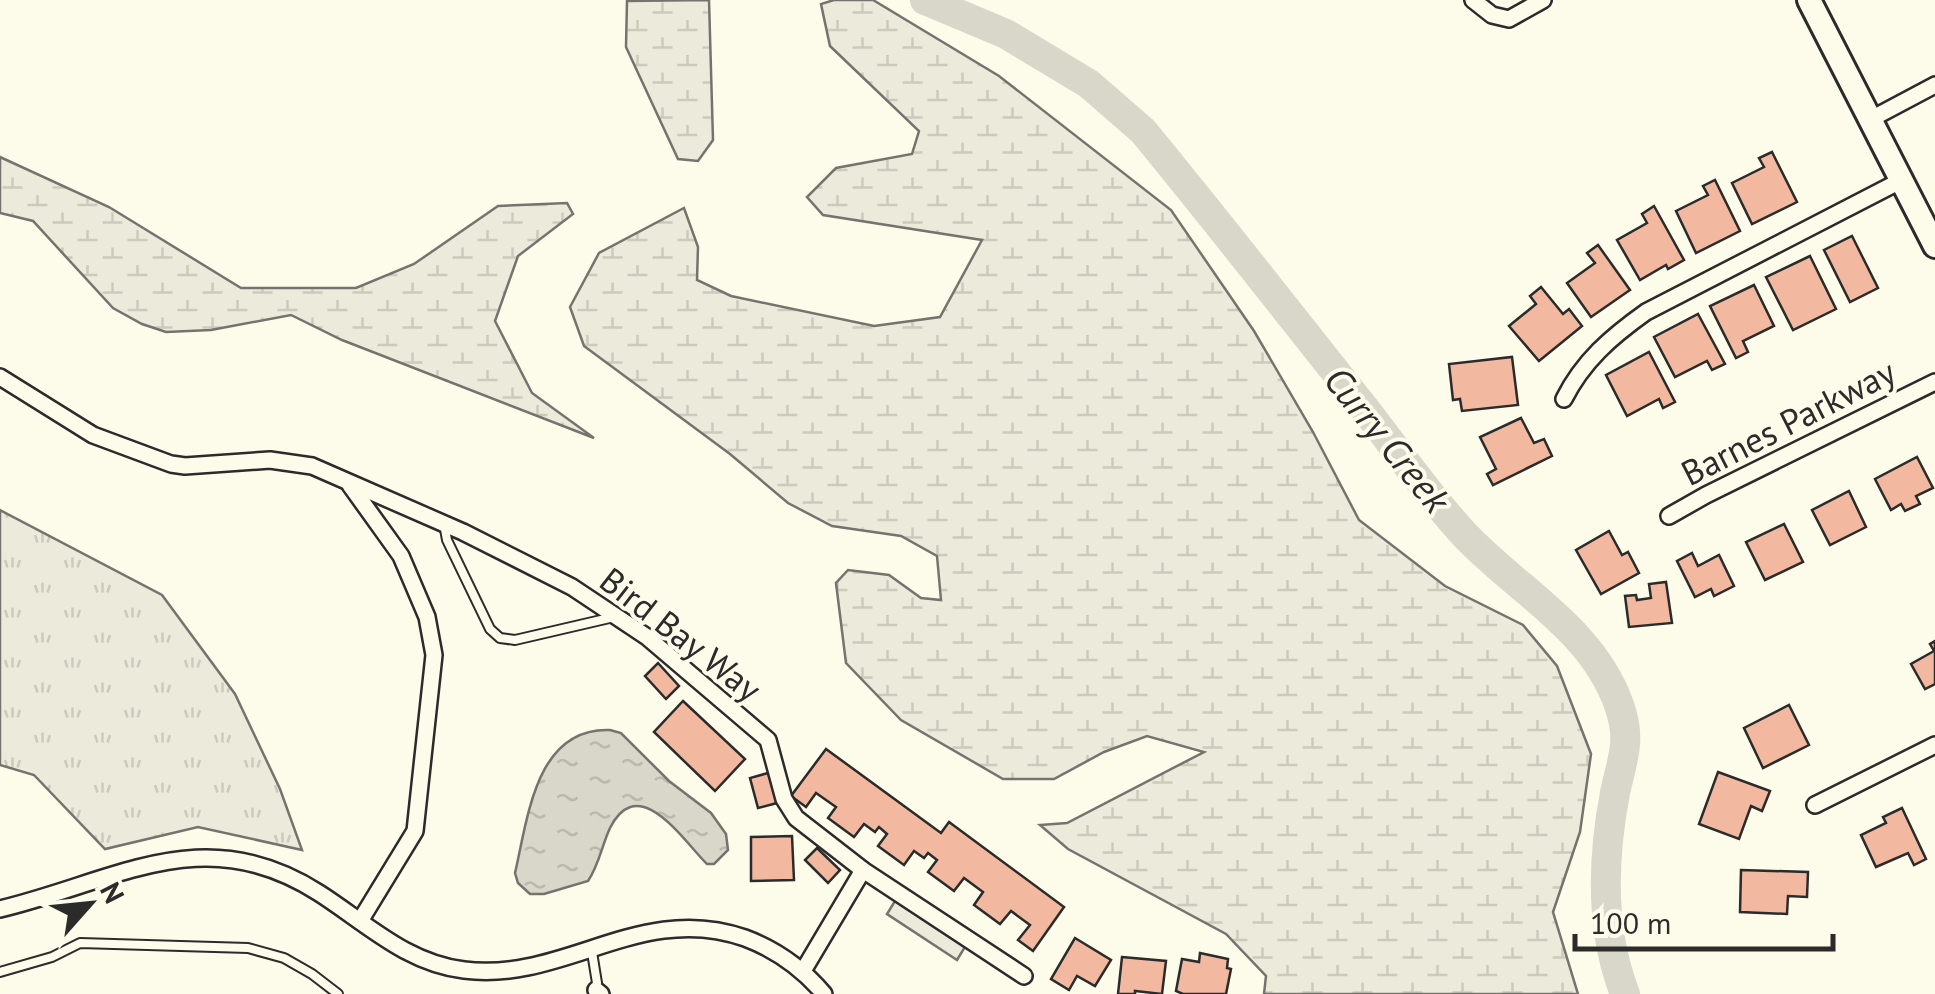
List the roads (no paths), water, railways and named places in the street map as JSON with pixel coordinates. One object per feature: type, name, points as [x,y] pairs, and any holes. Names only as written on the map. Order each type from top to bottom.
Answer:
[{"type":"street","points":[[1473,0],[1492,15],[1508,19],[1543,0]]},
{"type":"street","points":[[1810,0],[1935,246]]},
{"type":"street","points":[[1871,119],[1935,85]]},
{"type":"street","points":[[1564,399],[1587,362],[1615,334],[1646,312],[1902,180]]},
{"type":"street","name":"Bird Bay Way","points":[[0,377],[93,434],[172,464],[292,461],[529,562],[618,616],[768,740],[784,799],[792,813],[863,870],[1024,976]]},
{"type":"street","name":"Barnes Parkway","points":[[1669,516],[1935,382]]},
{"type":"street","points":[[348,482],[401,556],[427,618],[434,656],[415,830],[360,921]]},
{"type":"street","points":[[1815,805],[1935,745]]},
{"type":"street","points":[[0,909],[162,862],[217,856],[280,870],[410,955],[467,971],[526,968],[654,930],[698,927],[752,941],[778,953],[803,971],[824,994]]},
{"type":"street","points":[[803,971],[863,870]]},
{"type":"lane","points":[[444,524],[447,540],[490,629],[500,638],[515,640],[618,616]]},
{"type":"lane","points":[[0,972],[80,943],[248,948],[284,958],[338,994]]},
{"type":"lane","points":[[591,946],[596,993]]},
{"type":"water","points":[[585,733],[621,733],[669,781],[711,813],[726,834],[728,850],[714,864],[707,864],[661,816],[634,806],[622,812],[610,828],[588,881],[544,894],[530,894],[518,883],[515,873],[540,779],[566,743]]},
{"type":"waterway","name":"Curry Creek","points":[[925,0],[1006,34],[1089,84],[1143,131],[1450,518],[1591,654],[1607,678],[1625,729],[1606,870],[1607,920],[1625,994]]}]
